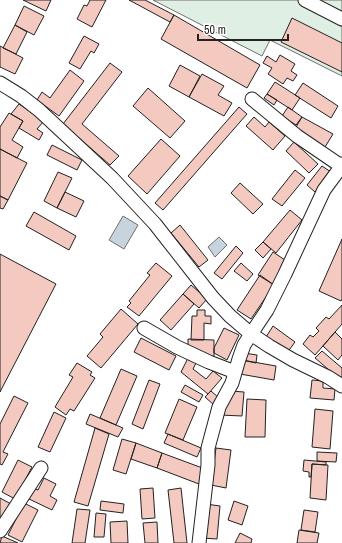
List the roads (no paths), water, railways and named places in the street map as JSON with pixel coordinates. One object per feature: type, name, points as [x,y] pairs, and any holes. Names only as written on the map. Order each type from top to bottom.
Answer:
[{"type":"street","points":[[305,0],[342,19]]},
{"type":"street","points":[[0,83],[21,96],[39,110],[112,178],[155,224],[213,298],[230,316],[251,334],[293,360],[328,377],[342,386]]},
{"type":"street","points":[[199,543],[208,465],[208,448],[219,407],[232,383],[244,345],[267,310],[286,274],[324,190],[342,165],[297,136],[252,99]]},
{"type":"street","points":[[144,328],[176,347],[235,372]]},
{"type":"street","points":[[0,531],[41,468]]}]
